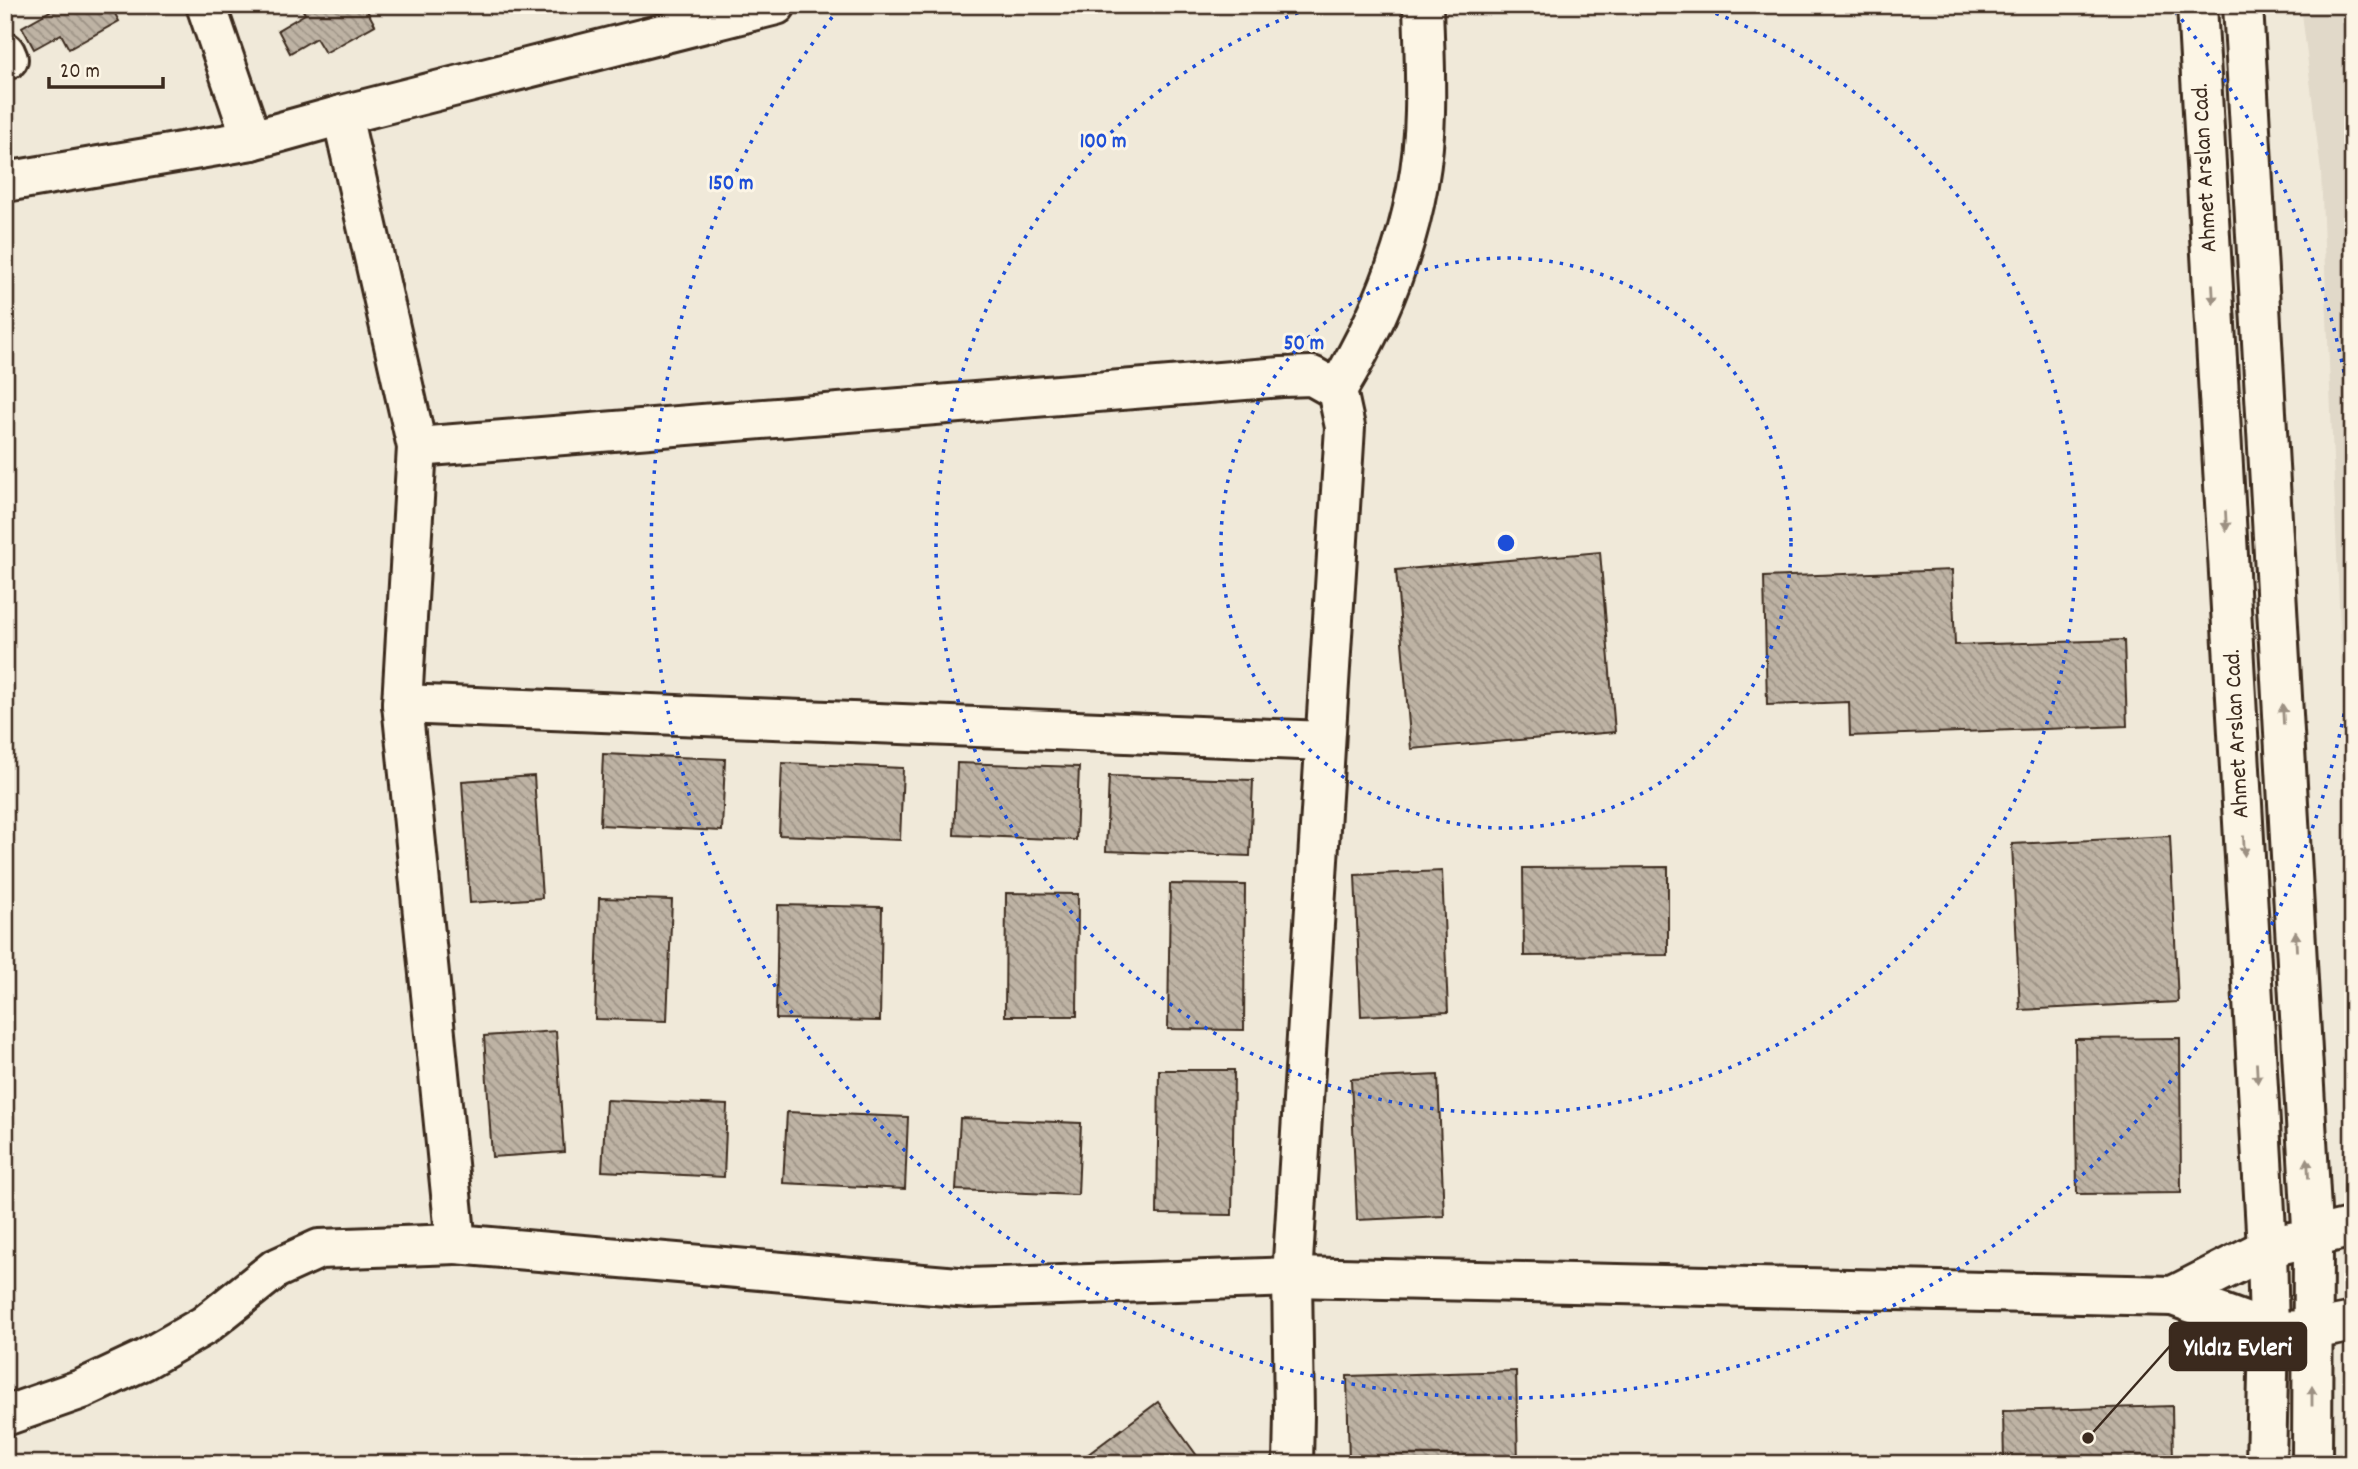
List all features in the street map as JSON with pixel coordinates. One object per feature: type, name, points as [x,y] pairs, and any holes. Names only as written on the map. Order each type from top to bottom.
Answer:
[{"type":"street","points":[[206,5],[253,140]]},
{"type":"street","points":[[5,182],[253,140],[776,5]]},
{"type":"street","points":[[1293,1464],[1292,1277],[1345,427],[1336,390],[1377,318],[1402,250],[1416,198],[1425,113],[1423,5]]},
{"type":"street","name":"Ahmet Arslan Cad.","points":[[2197,5],[2267,1248],[2269,1331],[2266,1464]]},
{"type":"street","name":"Ahmet Arslan Cad.","points":[[2243,5],[2312,1236],[2312,1464]]},
{"type":"street","points":[[342,115],[417,447],[402,704],[456,1244]]},
{"type":"street","points":[[417,447],[1282,377],[1312,376],[1336,390]]},
{"type":"street","points":[[402,704],[1325,741]]},
{"type":"street","points":[[2173,1296],[2267,1248],[2353,1227]]},
{"type":"street","points":[[5,1416],[82,1389],[144,1360],[205,1325],[275,1269],[319,1249],[456,1244],[970,1288],[1292,1277],[2173,1296],[2269,1331],[2312,1330],[2353,1322]]},
{"type":"shaded area","points":[[2301,5],[2353,5],[2353,939],[2321,172]]},
{"type":"building","points":[[46,5],[110,5],[119,21],[69,49],[61,34],[34,49],[22,27],[50,11]]},
{"type":"building","points":[[300,5],[364,5],[375,25],[325,53],[316,38],[290,53],[278,30],[305,14]]},
{"type":"building","points":[[462,5],[477,5],[466,12]]},
{"type":"building","points":[[496,5],[512,5],[500,12]]},
{"type":"building","points":[[1600,552],[1615,732],[1411,749],[1396,570]]},
{"type":"building","points":[[1952,570],[1955,645],[2124,640],[2127,726],[1850,736],[1849,702],[1767,705],[1764,577]]},
{"type":"building","points":[[603,754],[725,759],[722,831],[600,825]]},
{"type":"building","points":[[782,763],[903,768],[900,840],[779,835]]},
{"type":"building","points":[[957,763],[1079,767],[1076,840],[954,835]]},
{"type":"building","points":[[534,776],[542,898],[470,903],[462,781]]},
{"type":"building","points":[[1109,776],[1253,780],[1250,856],[1106,851]]},
{"type":"building","points":[[2170,836],[2178,1002],[2020,1010],[2012,844]]},
{"type":"building","points":[[1668,867],[1668,955],[1524,956],[1523,868]]},
{"type":"building","points":[[1442,871],[1448,1012],[1361,1016],[1355,875]]},
{"type":"building","points":[[1170,884],[1245,885],[1244,1030],[1168,1029]]},
{"type":"building","points":[[1006,893],[1078,894],[1077,1016],[1005,1016]]},
{"type":"building","points":[[599,898],[672,900],[667,1021],[595,1019]]},
{"type":"building","points":[[778,905],[882,907],[880,1021],[776,1019]]},
{"type":"building","points":[[556,1031],[564,1152],[492,1157],[484,1036]]},
{"type":"building","points":[[2180,1038],[2181,1193],[2077,1194],[2075,1039]]},
{"type":"building","points":[[1159,1070],[1234,1070],[1232,1215],[1157,1214]]},
{"type":"building","points":[[1438,1075],[1444,1216],[1357,1220],[1351,1079]]},
{"type":"building","points":[[606,1100],[727,1105],[724,1177],[602,1171]]},
{"type":"building","points":[[787,1112],[908,1117],[905,1189],[783,1183]]},
{"type":"building","points":[[960,1118],[1081,1123],[1078,1195],[956,1190]]},
{"type":"building","points":[[1516,1371],[1518,1464],[1349,1464],[1347,1376]]},
{"type":"building","points":[[1158,1402],[1203,1464],[1075,1464]]},
{"type":"building","points":[[2172,1406],[2173,1464],[2004,1464],[2003,1411]]},
{"type":"place","name":"Yıldız Evleri","points":[[2088,1438]]}]
